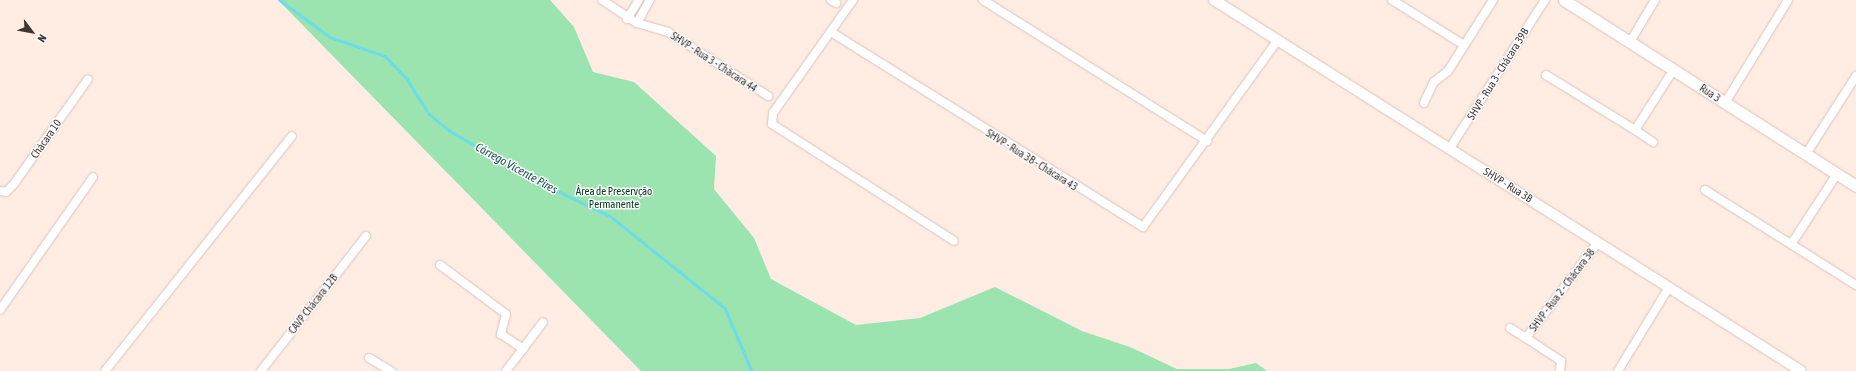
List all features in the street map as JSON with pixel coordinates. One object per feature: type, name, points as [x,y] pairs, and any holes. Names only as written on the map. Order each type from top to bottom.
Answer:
[{"type":"main road","name":"Rua 3","points":[[1564,0],[1856,186]]},
{"type":"street","name":"SHVP - Rua 3 - Chácara 44","points":[[602,0],[627,18],[637,23],[668,32],[768,96]]},
{"type":"street","points":[[627,18],[639,0]]},
{"type":"street","points":[[637,23],[650,0]]},
{"type":"street","points":[[853,0],[773,113],[772,124],[954,241]]},
{"type":"street","points":[[983,0],[1207,141]]},
{"type":"street","name":"SHVP - Rua 3B","points":[[1214,0],[1801,371]]},
{"type":"street","points":[[1392,0],[1464,45]]},
{"type":"street","points":[[1424,103],[1434,82],[1448,71],[1493,0]]},
{"type":"street","name":"SHVP - Rua 3 - Chácara 39B","points":[[1450,148],[1545,0]]},
{"type":"street","points":[[1630,42],[1655,0]]},
{"type":"street","points":[[1725,103],[1788,0]]},
{"type":"street","name":"SHVP - Rua 3B - Chácara 43","points":[[831,32],[1137,226],[1146,226],[1278,40]]},
{"type":"street","points":[[1634,130],[1674,69]]},
{"type":"street","points":[[1546,75],[1653,142]]},
{"type":"street","points":[[1806,154],[1856,76]]},
{"type":"street","name":"Chácara 10","points":[[0,191],[6,192],[14,184],[88,79]]},
{"type":"street","points":[[105,371],[292,136]]},
{"type":"street","points":[[1792,243],[1837,174]]},
{"type":"street","points":[[0,310],[93,177]]},
{"type":"street","points":[[1705,190],[1792,243],[1856,285]]},
{"type":"street","name":"CAVP Chácara 12B","points":[[260,371],[366,236]]},
{"type":"street","name":"SHVP - Rua 2 - Chácara 38","points":[[1526,338],[1598,242]]},
{"type":"street","points":[[440,265],[506,314],[501,334],[523,349]]},
{"type":"street","points":[[1618,371],[1669,287]]},
{"type":"street","points":[[506,371],[542,322]]},
{"type":"street","name":"SHVP - Rua 2 - Chácara 38","points":[[1510,328],[1561,360],[1560,371]]},
{"type":"street","points":[[369,358],[391,371]]},
{"type":"green space","name":"Área de Preservção Permanente","points":[[278,0],[550,0],[574,27],[593,72],[634,82],[716,156],[714,189],[754,238],[771,279],[856,325],[920,318],[995,287],[1082,331],[1130,347],[1177,369],[1229,369],[1256,363],[1267,371],[641,371]]},
{"type":"waterway","name":"Córrego Vicente Pires","points":[[280,0],[330,37],[385,56],[407,79],[429,114],[449,130],[524,175],[610,216],[725,308],[752,371]]}]
